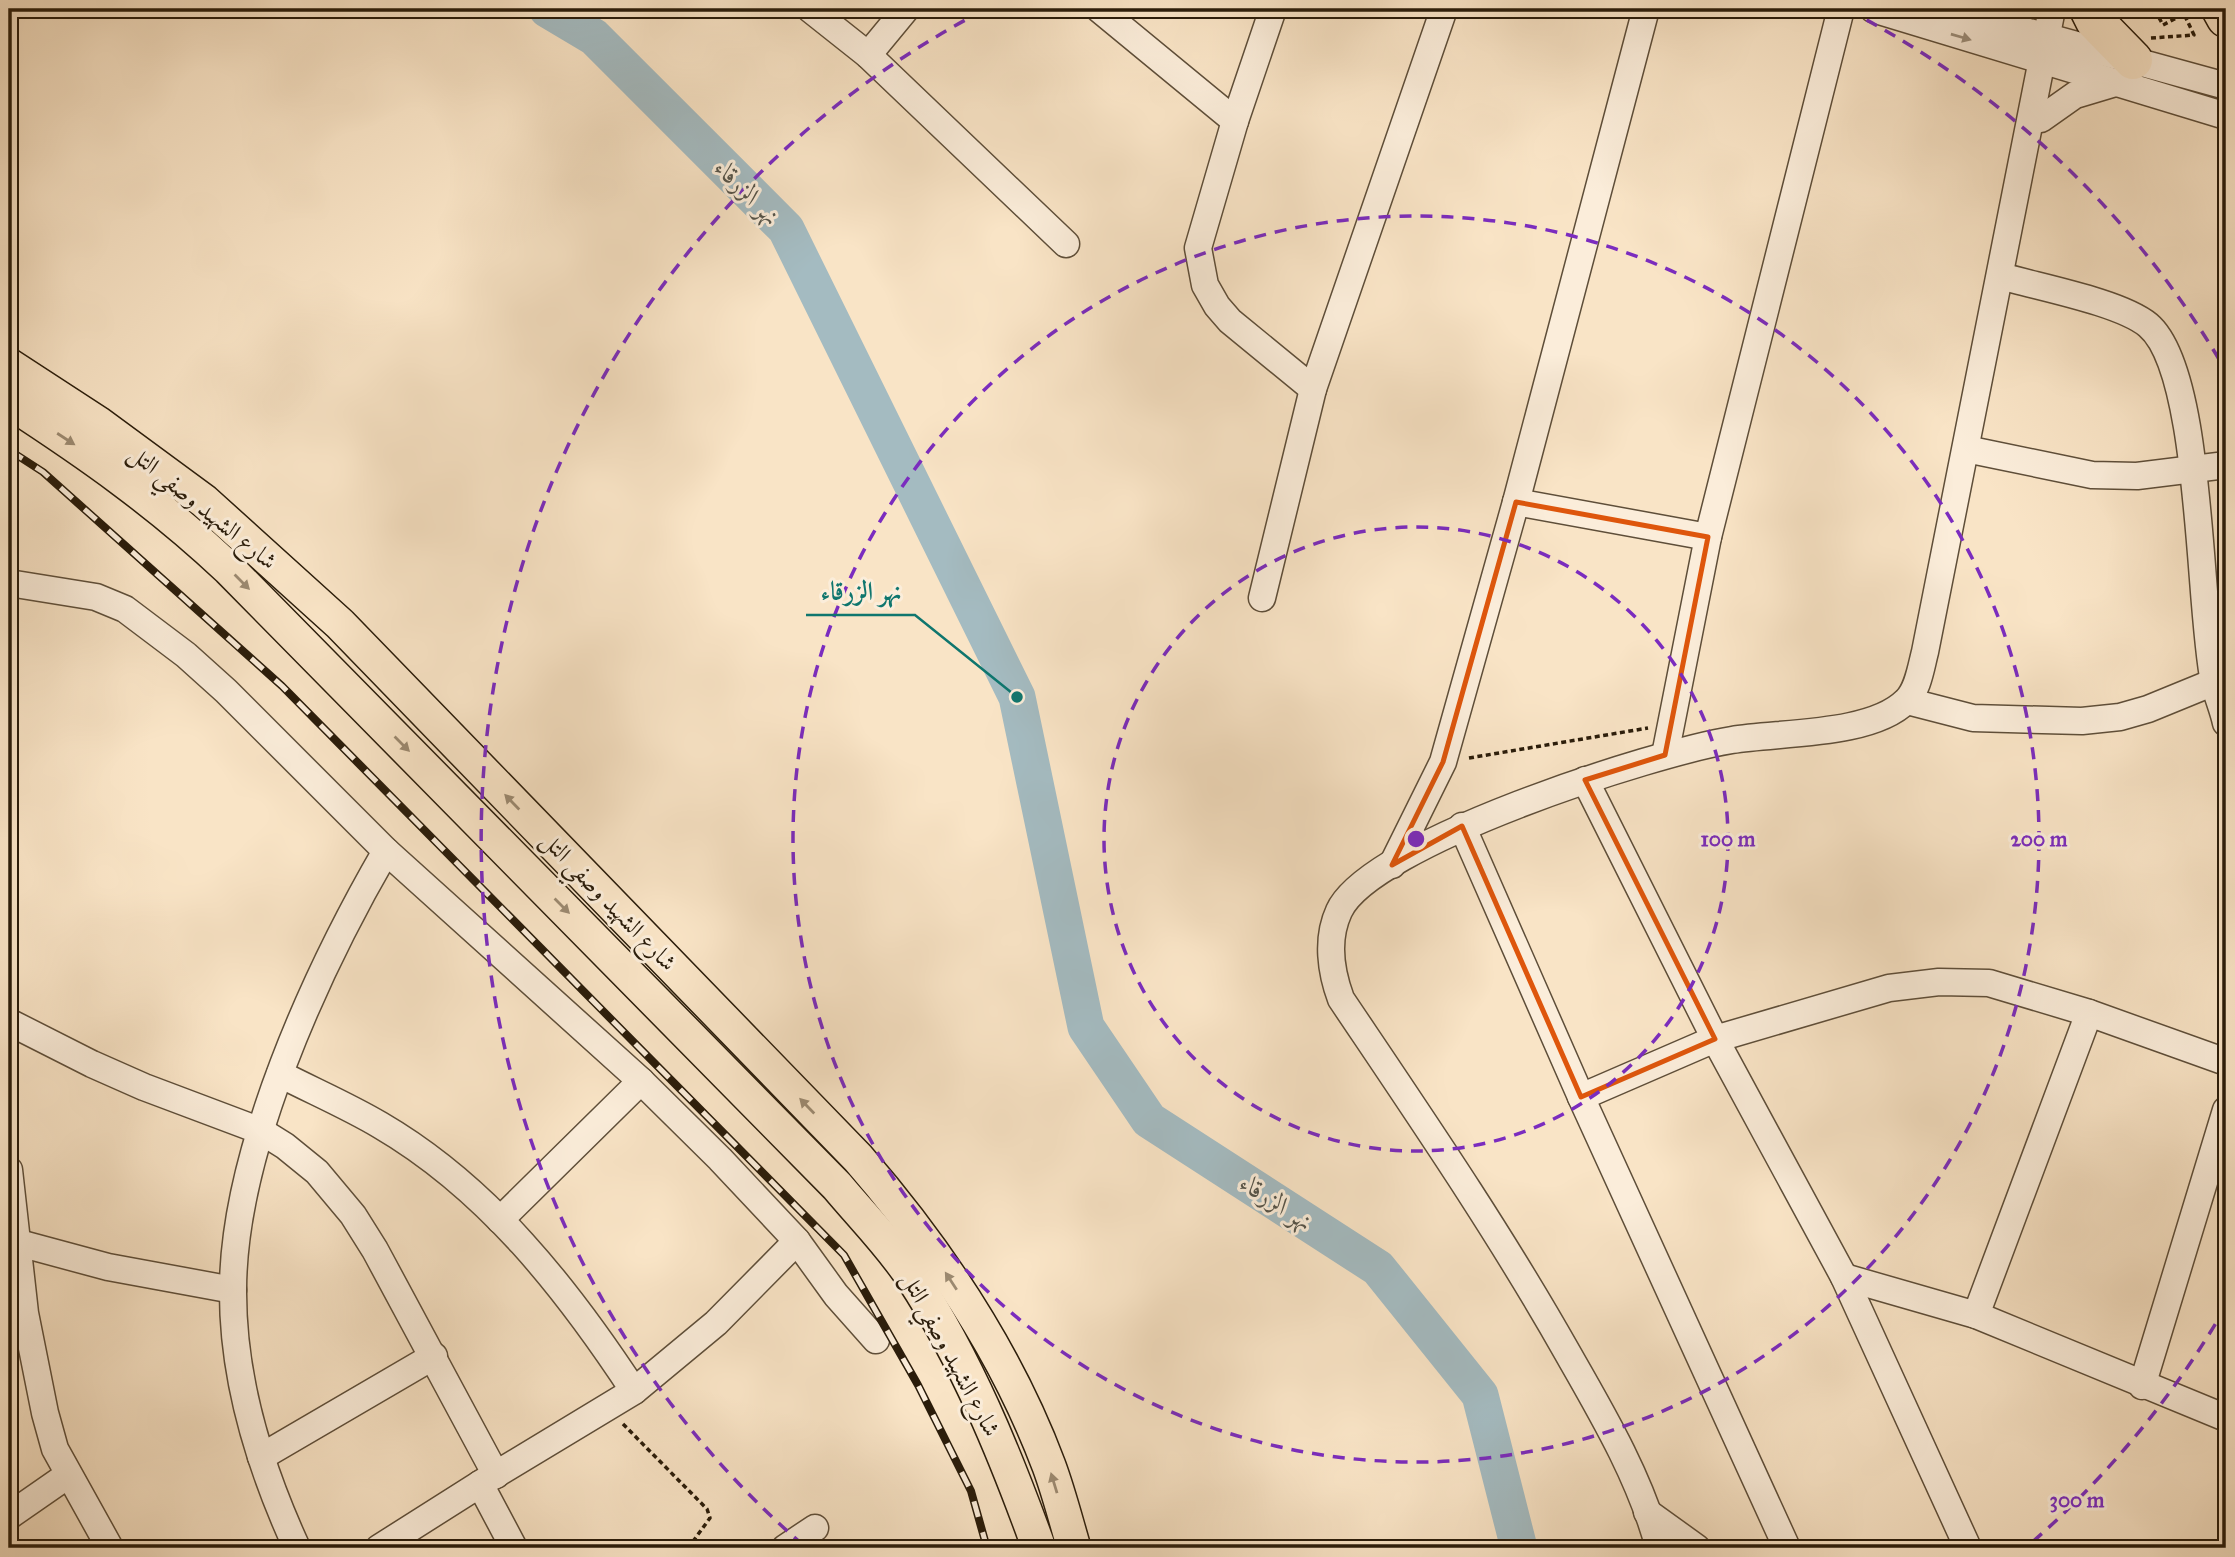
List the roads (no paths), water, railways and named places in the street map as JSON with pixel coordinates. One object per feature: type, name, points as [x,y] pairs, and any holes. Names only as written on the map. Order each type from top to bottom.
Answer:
[{"type":"highway","points":[[2089,9],[2124,72]]},
{"type":"highway","points":[[2221,9],[2226,18]]},
{"type":"main road","name":"شارع الشهيد وصفي التل","points":[[9,365],[98,423],[204,501],[340,624],[858,1158],[898,1203],[998,1357],[1048,1465],[1074,1548]]},
{"type":"main road","name":"شارع الشهيد وصفي التل","points":[[9,402],[94,457],[161,508],[229,569],[837,1186],[912,1276],[969,1378],[1011,1470],[1039,1548]]},
{"type":"street","points":[[810,9],[868,55],[1066,243]]},
{"type":"street","points":[[868,55],[906,9]]},
{"type":"street","points":[[1099,9],[1235,121]]},
{"type":"street","points":[[1272,9],[1200,232],[1198,248],[1205,285],[1230,321],[1313,389]]},
{"type":"street","points":[[1262,598],[1313,389],[1444,9]]},
{"type":"street","points":[[1392,864],[1443,762],[1516,502],[1646,9]]},
{"type":"street","points":[[1665,755],[1668,725],[1707,537],[1841,9]]},
{"type":"street","points":[[1873,9],[2050,50],[2124,72],[2216,113]]},
{"type":"street","points":[[1945,9],[2050,50]]},
{"type":"street","points":[[2025,158],[2036,140],[2041,119],[2052,9]]},
{"type":"street","points":[[1658,1548],[1647,1512],[1585,1384],[1533,1293],[1456,1170],[1341,999],[1334,979],[1331,949],[1339,910],[1351,894],[1392,864],[1462,826],[1585,780],[1665,755],[1732,740],[1858,723],[1881,716],[1907,701],[1917,681],[1925,652],[2025,158],[2024,143],[2050,50],[2065,9]]},
{"type":"street","points":[[2041,119],[2075,95],[2124,72],[2219,84]]},
{"type":"street","points":[[2001,276],[2116,309],[2147,324],[2174,364],[2192,471],[2214,682],[2226,723]]},
{"type":"street","points":[[1966,449],[2092,475],[2137,476],[2226,465]]},
{"type":"street","points":[[1516,502],[1707,537]]},
{"type":"street","points":[[9,583],[96,597],[125,609],[226,691],[386,850],[641,1081],[797,1241],[836,1295],[876,1340]]},
{"type":"street","points":[[1907,701],[1973,718],[2082,721],[2139,712],[2214,682]]},
{"type":"street","points":[[1585,780],[1715,1039],[1844,1277],[1968,1548]]},
{"type":"street","points":[[1462,826],[1581,1097],[1787,1548]]},
{"type":"street","points":[[297,1548],[261,1457],[244,1398],[233,1290],[238,1235],[261,1131],[280,1074],[326,961],[386,850]]},
{"type":"street","points":[[1581,1097],[1715,1039],[1877,992],[1939,982],[1989,984],[2089,1013],[2226,1062]]},
{"type":"street","points":[[1976,1315],[2089,1013]]},
{"type":"street","points":[[9,1022],[144,1087],[261,1131],[305,1161],[353,1215],[434,1356],[488,1479],[514,1548]]},
{"type":"street","points":[[280,1074],[380,1125],[419,1152],[500,1220],[578,1308],[634,1391]]},
{"type":"street","points":[[500,1220],[641,1081]]},
{"type":"street","points":[[2142,1386],[2226,1110]]},
{"type":"street","points":[[9,1170],[25,1313],[45,1413],[55,1449],[110,1548]]},
{"type":"street","points":[[379,1548],[634,1391],[716,1323],[797,1241]]},
{"type":"street","points":[[19,1243],[107,1267],[233,1290]]},
{"type":"street","points":[[1844,1277],[1976,1315],[2142,1386],[2226,1418]]},
{"type":"street","points":[[261,1457],[434,1356]]},
{"type":"street","points":[[9,1516],[68,1475]]},
{"type":"street","points":[[1647,1512],[1697,1548]]},
{"type":"street","points":[[785,1548],[815,1528]]},
{"type":"waterway","name":"نهر الزرقاء","points":[[547,9],[594,37],[786,229],[1017,697],[1086,1027],[1149,1120],[1378,1268],[1480,1395],[1519,1548]]},
{"type":"railway","points":[[9,450],[43,472],[282,686],[844,1255],[918,1385],[971,1491],[987,1548]]},
{"type":"place","name":"نهر الزرقاء","points":[[1017,697]]}]
